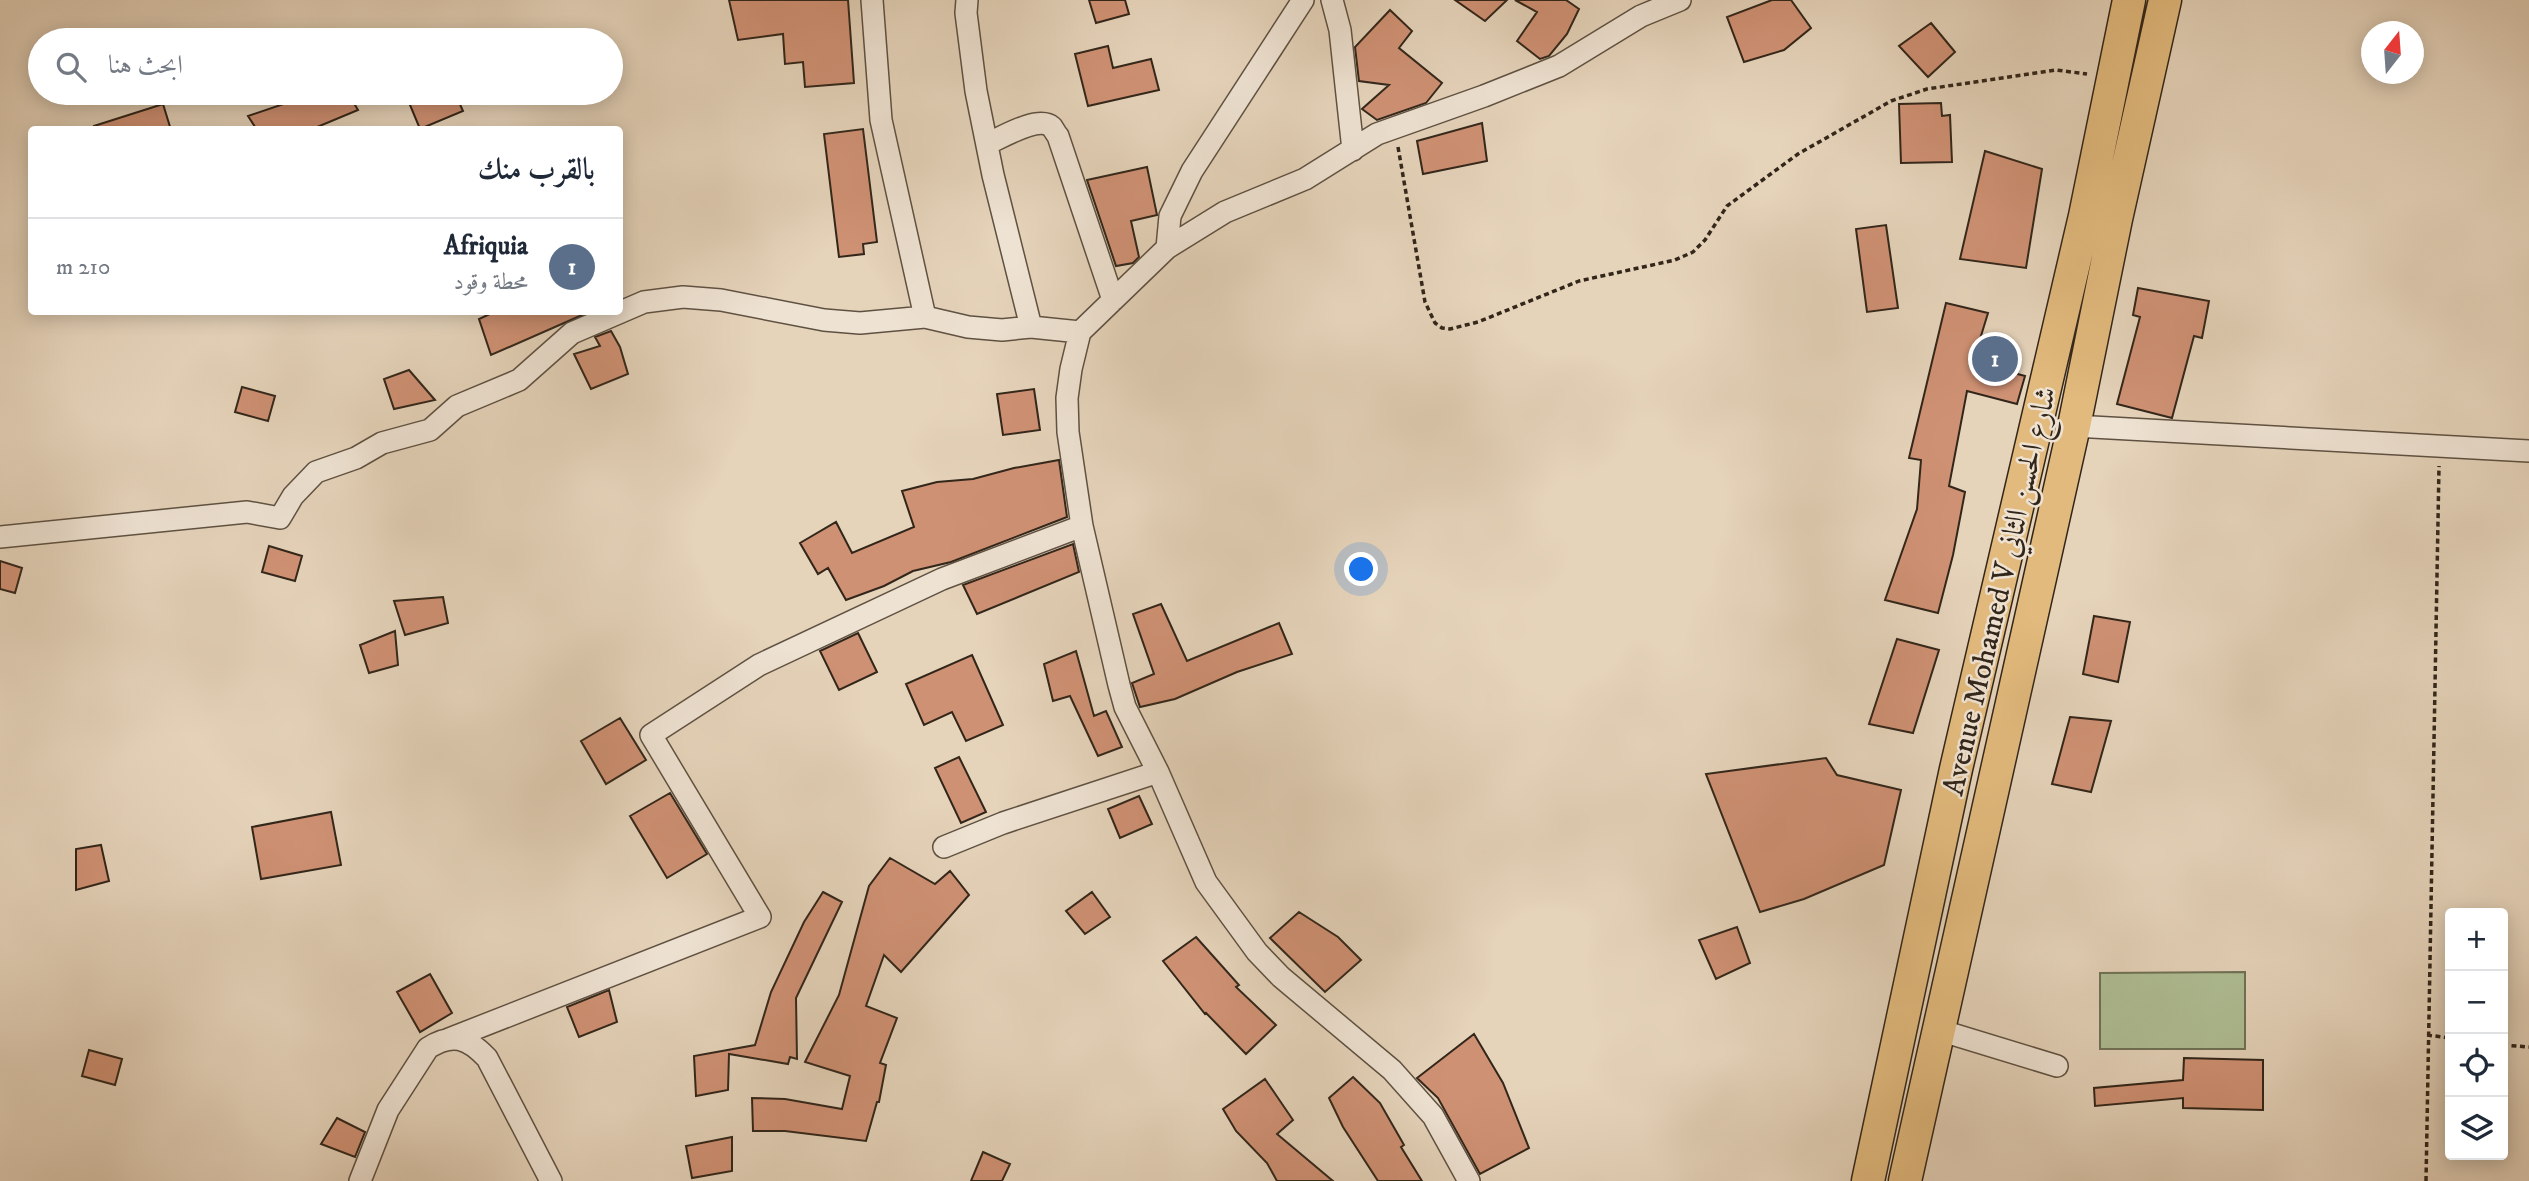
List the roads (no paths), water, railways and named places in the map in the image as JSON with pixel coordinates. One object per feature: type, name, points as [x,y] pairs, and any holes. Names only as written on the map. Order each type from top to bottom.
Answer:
[{"type":"highway","name":"Avenue Mohamed V شارع الحسن الثاني","points":[[1868,1181],[1953,782],[2040,415],[2129,0]]},
{"type":"highway","name":"Avenue Mohamed V شارع الحسن الثاني","points":[[1905,1181],[2074,426],[2116,219],[2165,0]]},
{"type":"street","points":[[872,0],[881,120],[925,317]]},
{"type":"street","points":[[967,0],[966,13],[976,91],[1031,327]]},
{"type":"street","points":[[1167,248],[1170,216],[1192,171],[1303,0]]},
{"type":"street","points":[[1332,0],[1340,30],[1353,150]]},
{"type":"street","points":[[1469,1181],[1433,1116],[1392,1070],[1304,997],[1257,952],[1206,882],[1158,772],[1125,706],[1082,526],[1068,432],[1071,369],[1080,332],[1167,248],[1225,212],[1305,179],[1377,134],[1484,96],[1559,65],[1641,16],[1680,0]]},
{"type":"street","points":[[987,144],[1032,124],[1043,123],[1052,127],[1058,136],[1112,300]]},
{"type":"street","points":[[623,311],[644,302],[682,297],[721,300],[824,320],[860,323],[925,317],[968,327],[1002,330],[1031,327],[1080,332]]},
{"type":"street","points":[[0,537],[247,512],[280,518],[293,496],[316,472],[356,458],[382,443],[430,429],[457,406],[519,380],[572,333],[614,315]]},
{"type":"street","points":[[2074,426],[2529,451]]},
{"type":"street","points":[[449,1039],[760,917],[651,735],[759,665],[942,579],[1082,526]]},
{"type":"street","points":[[944,848],[1003,823],[1158,772]]},
{"type":"street","points":[[1939,1030],[2057,1066]]},
{"type":"street","points":[[360,1181],[388,1110],[428,1048],[438,1041],[449,1039],[463,1039],[474,1045],[486,1058],[551,1181]]},
{"type":"place","name":"Afriquia","points":[[1995,359]]}]
